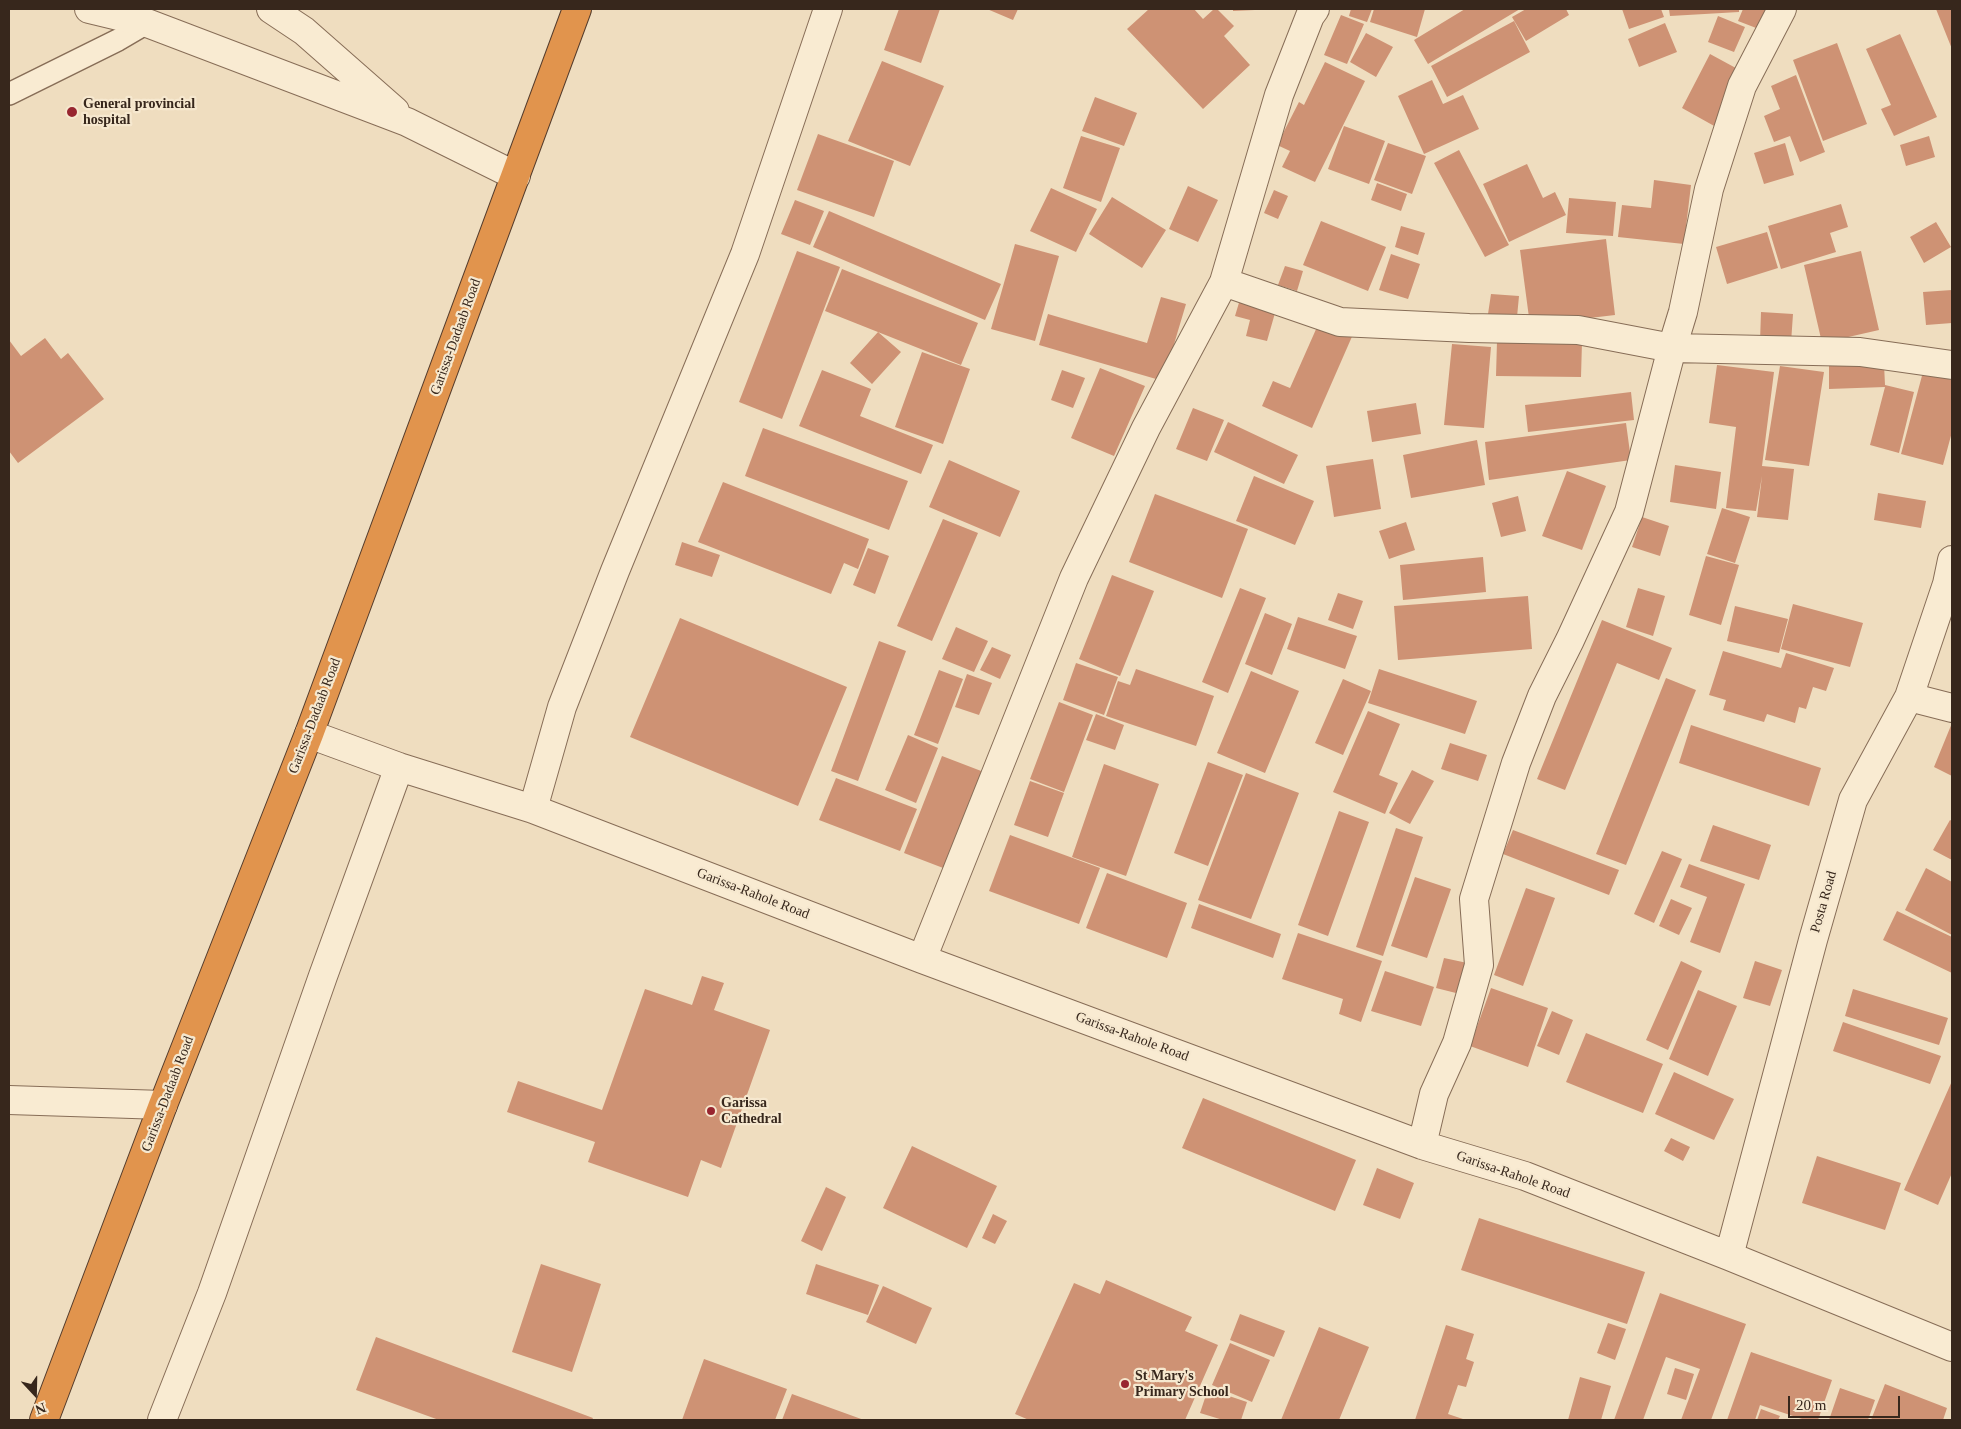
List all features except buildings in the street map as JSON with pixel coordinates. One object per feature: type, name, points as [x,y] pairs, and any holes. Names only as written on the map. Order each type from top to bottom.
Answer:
[{"type":"highway","name":"Garissa-Dadaab Road","points":[[44,1420],[163,1105],[309,734],[576,9]]},
{"type":"street","points":[[89,9],[147,23],[407,122],[516,176]]},
{"type":"street","points":[[271,9],[304,31],[407,122]]},
{"type":"street","points":[[533,809],[562,707],[615,571],[746,254],[828,9]]},
{"type":"street","points":[[922,959],[1074,578],[1146,428],[1224,282],[1279,96],[1314,9]]},
{"type":"street","points":[[1422,1145],[1434,1094],[1456,1044],[1479,965],[1474,899],[1516,763],[1542,696],[1629,512],[1683,312],[1709,189],[1742,86],[1782,9]]},
{"type":"street","points":[[1224,282],[1340,322],[1469,328],[1578,330],[1672,348],[1860,352],[1952,365]]},
{"type":"street","name":"Posta Road","points":[[1729,1256],[1852,800],[1909,697],[1947,584],[1952,560]]},
{"type":"street","points":[[1909,697],[1952,708]]},
{"type":"street","name":"Garissa-Rahole Road","points":[[309,734],[400,767],[533,809],[922,959],[1422,1145],[1525,1176],[1729,1256],[1952,1347]]},
{"type":"street","points":[[162,1420],[212,1293],[320,986],[400,767]]},
{"type":"street","points":[[9,1100],[163,1105]]},
{"type":"lane","points":[[9,94],[118,40],[147,23]]},
{"type":"place","name":"General provincial hospital","points":[[72,112]]},
{"type":"place","name":"Garissa Cathedral","points":[[711,1111]]},
{"type":"place","name":"St Mary's Primary School","points":[[1125,1384]]}]
